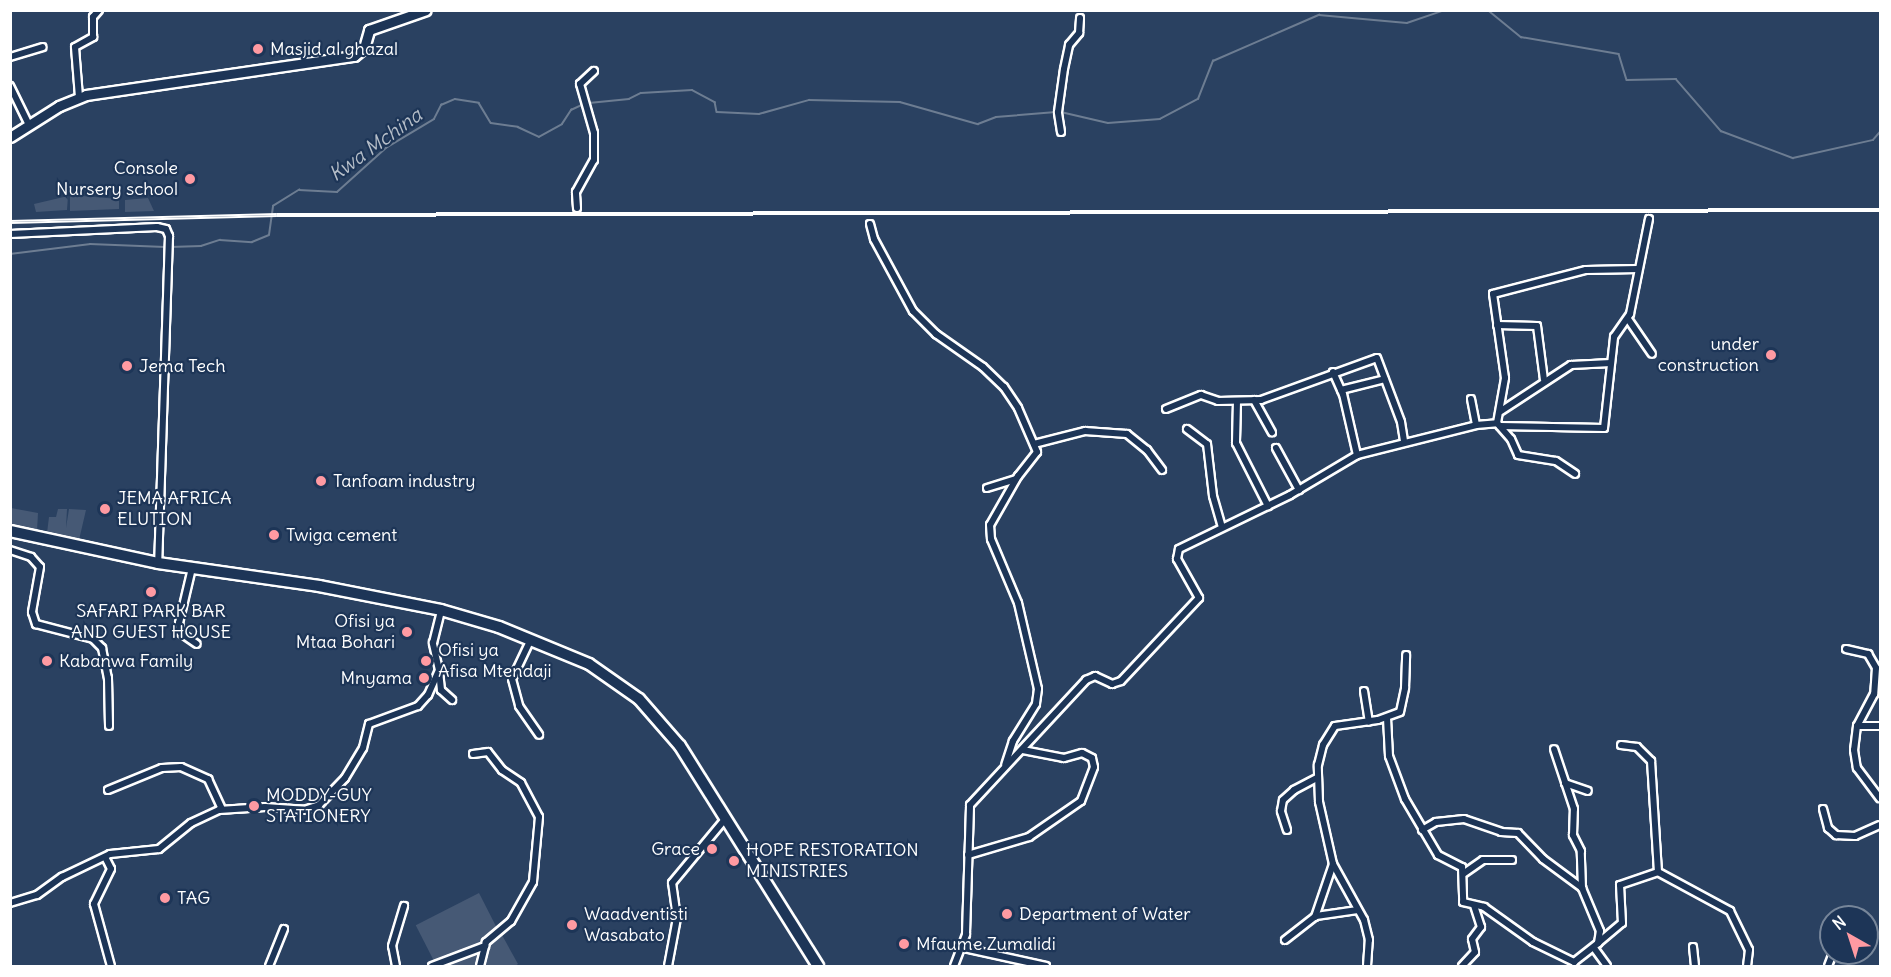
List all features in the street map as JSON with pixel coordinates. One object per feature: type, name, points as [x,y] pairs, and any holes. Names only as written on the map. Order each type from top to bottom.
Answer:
[{"type":"highway","points":[[10,531],[158,563],[441,610],[531,639],[590,664],[639,699],[680,746],[818,966]]},
{"type":"street","points":[[79,97],[75,47],[93,37],[93,17],[99,10]]},
{"type":"street","points":[[10,137],[79,97],[354,56],[364,48],[369,30],[426,10]]},
{"type":"street","points":[[1061,132],[1058,112],[1064,69],[1069,45],[1079,33],[1080,18]]},
{"type":"street","points":[[10,57],[43,47]]},
{"type":"street","points":[[577,208],[576,192],[594,160],[594,133],[580,84],[594,71]]},
{"type":"street","points":[[11,89],[29,125]]},
{"type":"street","points":[[954,966],[964,948],[970,806],[1089,677],[1112,684],[1123,679],[1199,598],[1176,554],[1191,540],[1268,506],[1357,455],[1404,441],[1476,425],[1558,424],[1601,430],[1606,422],[1614,337],[1628,319],[1649,219]]},
{"type":"street","points":[[870,224],[874,239],[913,311],[936,334],[983,367],[1004,387],[1034,444],[1037,455],[1016,479],[992,520],[990,533],[1018,603],[1038,696],[1032,714],[1013,741],[1005,766]]},
{"type":"street","points":[[10,234],[158,227],[166,229],[169,236],[158,563]]},
{"type":"street","points":[[1575,474],[1556,461],[1521,457],[1498,425],[1504,378],[1491,299],[1496,292],[1586,270],[1638,269]]},
{"type":"street","points":[[1628,319],[1652,354]]},
{"type":"street","points":[[1497,325],[1537,327],[1544,380]]},
{"type":"street","points":[[1166,409],[1200,395],[1236,401],[1254,400],[1377,358],[1401,422],[1404,441]]},
{"type":"street","points":[[1501,411],[1544,380],[1571,365],[1611,363]]},
{"type":"street","points":[[1334,372],[1341,390],[1357,455]]},
{"type":"street","points":[[1341,390],[1385,379]]},
{"type":"street","points":[[1471,399],[1476,425]]},
{"type":"street","points":[[1254,400],[1272,432]]},
{"type":"street","points":[[1236,401],[1236,443],[1268,506]]},
{"type":"street","points":[[1187,429],[1207,443],[1213,496],[1222,527]]},
{"type":"street","points":[[1034,444],[1084,431],[1127,434],[1147,450],[1162,470]]},
{"type":"street","points":[[1276,448],[1299,490]]},
{"type":"street","points":[[987,488],[1016,479]]},
{"type":"street","points":[[10,550],[31,557],[40,567],[32,612],[36,624],[93,639],[102,648],[108,678],[109,726]]},
{"type":"street","points":[[192,568],[179,623],[182,633],[197,644]]},
{"type":"street","points":[[441,610],[433,643],[441,690],[452,700]]},
{"type":"street","points":[[531,639],[512,679],[519,706],[539,735]]},
{"type":"street","points":[[1846,648],[1868,654],[1876,668],[1874,694],[1857,726],[1857,768],[1881,798]]},
{"type":"street","points":[[1367,966],[1369,940],[1358,910],[1333,864],[1317,778],[1321,752],[1332,728],[1388,718],[1402,709],[1406,654]]},
{"type":"street","points":[[10,903],[38,895],[62,877],[105,857],[159,849],[191,823],[222,809],[304,810],[319,805],[345,778],[363,748],[366,728],[382,717],[421,703],[439,670]]},
{"type":"street","points":[[1364,690],[1369,722]]},
{"type":"street","points":[[1388,718],[1386,726],[1389,756],[1422,830],[1438,855],[1462,867],[1462,902],[1484,907],[1569,964],[1580,960],[1622,924],[1620,885],[1658,872],[1730,911],[1749,950],[1748,966]]},
{"type":"street","points":[[1378,720],[1386,726]]},
{"type":"street","points":[[1857,726],[1881,726]]},
{"type":"street","points":[[1621,745],[1638,747],[1651,761],[1658,872]]},
{"type":"street","points":[[1554,749],[1574,809],[1573,835],[1581,851],[1582,888],[1598,921],[1596,946],[1607,966]]},
{"type":"street","points":[[968,855],[1029,837],[1081,801],[1094,767],[1092,758],[1082,753],[1064,758],[1023,750]]},
{"type":"street","points":[[473,754],[488,752],[502,770],[521,783],[539,817],[533,882],[511,921],[490,936],[480,966]]},
{"type":"street","points":[[108,790],[162,768],[181,767],[208,779],[222,809]]},
{"type":"street","points":[[1287,830],[1281,812],[1283,800],[1294,790],[1317,778]]},
{"type":"street","points":[[1565,783],[1587,791]]},
{"type":"street","points":[[1823,809],[1828,828],[1834,834],[1855,836],[1881,825]]},
{"type":"street","points":[[668,966],[677,918],[672,883],[726,818]]},
{"type":"street","points":[[1422,830],[1436,822],[1464,819],[1501,832],[1518,833],[1543,859],[1582,888]]},
{"type":"street","points":[[105,857],[111,869],[94,904],[111,966]]},
{"type":"street","points":[[1462,875],[1483,860],[1512,860]]},
{"type":"street","points":[[1315,917],[1333,864]]},
{"type":"street","points":[[1462,966],[1475,952],[1472,939],[1481,927],[1474,905]]},
{"type":"street","points":[[396,966],[392,946],[404,906]]},
{"type":"street","points":[[1285,940],[1315,917],[1358,910]]},
{"type":"street","points":[[269,966],[284,929]]},
{"type":"street","points":[[432,966],[485,946]]},
{"type":"street","points":[[1693,947],[1695,966]]},
{"type":"street","points":[[964,948],[1046,966]]},
{"type":"shaded area","points":[[70,195],[119,199],[119,209],[70,211]]},
{"type":"shaded area","points":[[68,196],[67,210],[36,212],[34,204]]},
{"type":"shaded area","points":[[148,198],[154,211],[125,212],[125,200]]},
{"type":"shaded area","points":[[11,508],[38,513],[37,531],[11,525]]},
{"type":"shaded area","points":[[58,509],[67,509],[66,528],[69,509],[86,510],[79,540],[47,533],[49,517],[56,517]]},
{"type":"shaded area","points":[[479,893],[499,933],[436,965],[416,925]]},
{"type":"shaded area","points":[[502,935],[518,964],[515,966],[439,966]]},
{"type":"waterway","name":"Kwa Mchina","points":[[1061,112],[1108,123],[1160,119],[1198,99],[1213,61],[1319,15],[1407,23],[1445,10]]},
{"type":"waterway","name":"Kwa Mchina","points":[[1488,10],[1521,37],[1619,54],[1627,80],[1676,79],[1721,131],[1793,158],[1873,140],[1880,132]]},
{"type":"waterway","name":"Kwa Mchina","points":[[589,103],[629,99],[641,93],[692,90],[715,102],[717,112],[759,114],[809,100],[900,102],[978,124],[996,117],[1056,112]]},
{"type":"waterway","name":"Kwa Mchina","points":[[170,247],[201,246],[220,240],[252,242],[269,235],[273,206],[299,190],[337,192],[386,148],[434,119],[441,105],[455,99],[479,103],[491,123],[518,127],[539,137],[562,124],[571,110],[584,104]]},
{"type":"waterway","name":"Kwa Mchina","points":[[10,254],[90,244],[165,247]]},
{"type":"railway","points":[[10,222],[277,215],[1880,210]]},
{"type":"place","name":"Masjid al ghazal","points":[[258,49]]},
{"type":"place","name":"Console Nursery school","points":[[190,179]]},
{"type":"place","name":"under construction","points":[[1771,355]]},
{"type":"place","name":"Jema Tech","points":[[127,366]]},
{"type":"place","name":"Tanfoam industry","points":[[321,481]]},
{"type":"place","name":"JEMA AFRICA ELUTION","points":[[105,509]]},
{"type":"place","name":"Twiga cement","points":[[274,535]]},
{"type":"place","name":"SAFARI PARK BAR AND GUEST HOUSE","points":[[151,592]]},
{"type":"place","name":"Ofisi ya Mtaa Bohari","points":[[407,632]]},
{"type":"place","name":"Kabanwa Family","points":[[47,661]]},
{"type":"place","name":"Ofisi ya Afisa Mtendaji","points":[[426,661]]},
{"type":"place","name":"Mnyama","points":[[424,678]]},
{"type":"place","name":"MODDY-GUY STATIONERY","points":[[254,806]]},
{"type":"place","name":"Grace","points":[[712,849]]},
{"type":"place","name":"HOPE RESTORATION MINISTRIES","points":[[734,861]]},
{"type":"place","name":"TAG","points":[[165,898]]},
{"type":"place","name":"Department of Water","points":[[1007,914]]},
{"type":"place","name":"Waadventisti Wasabato","points":[[572,925]]},
{"type":"place","name":"Mfaume Zumalidi","points":[[904,944]]}]
